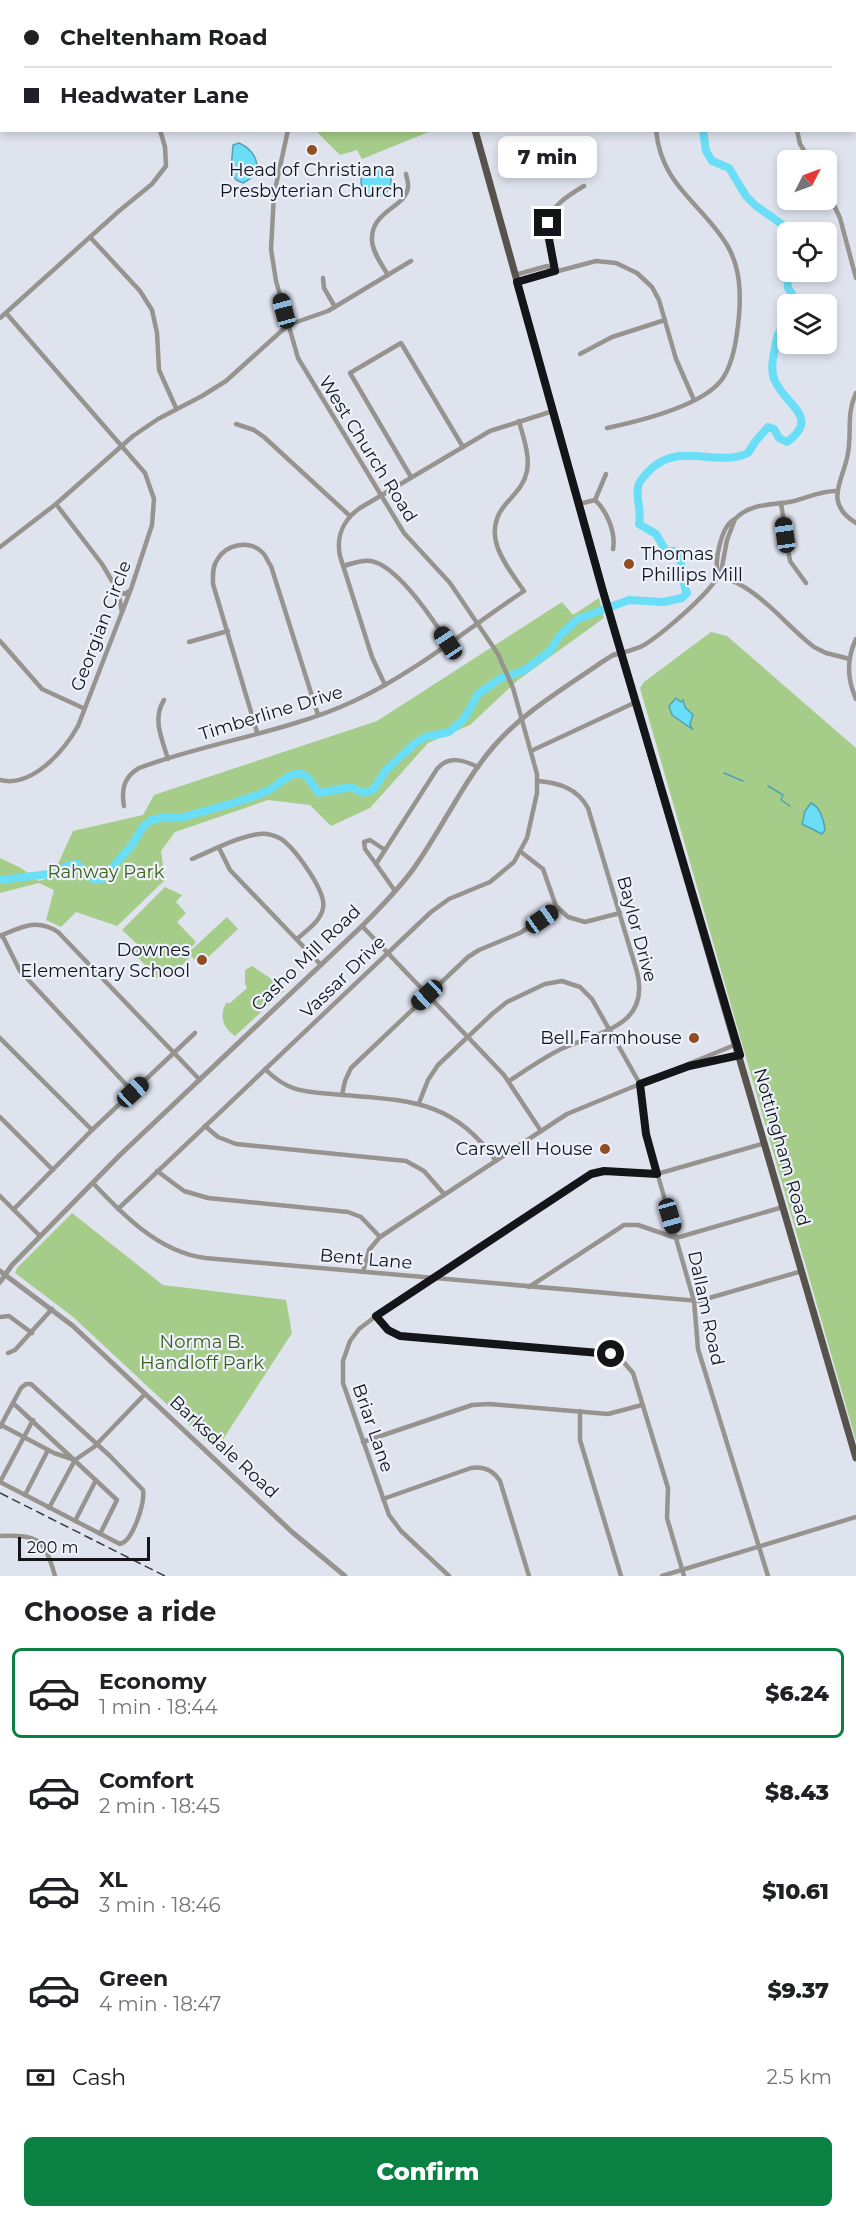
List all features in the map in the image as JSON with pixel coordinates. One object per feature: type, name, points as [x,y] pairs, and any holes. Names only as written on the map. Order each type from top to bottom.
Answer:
[{"type":"main road","name":"Nottingham Road","points":[[476,132],[609,612],[856,1458]]},
{"type":"street","points":[[0,318],[152,184],[166,166],[165,147],[161,132]]},
{"type":"street","name":"West Church Road","points":[[288,132],[274,194],[270,243],[273,268],[288,325],[303,367],[404,533],[445,577],[478,622],[507,671],[531,751]]},
{"type":"street","points":[[607,428],[658,415],[708,393],[718,385],[729,368],[738,319],[739,278],[727,245],[672,178],[662,157],[656,132]]},
{"type":"street","points":[[797,132],[804,150]]},
{"type":"street","points":[[388,275],[374,248],[373,231],[380,217],[406,195],[408,187],[406,174]]},
{"type":"street","points":[[555,271],[549,239],[549,218],[559,202],[584,186]]},
{"type":"street","points":[[836,210],[856,278]]},
{"type":"street","points":[[90,237],[140,291],[152,310],[157,333],[159,370],[176,408]]},
{"type":"street","points":[[0,547],[56,504],[144,428],[226,381],[288,325],[322,314],[411,261]]},
{"type":"street","points":[[516,279],[548,266],[555,271],[596,261],[624,266],[642,277],[652,287],[659,300],[676,359],[694,399]]},
{"type":"street","points":[[323,278],[324,288],[335,307]]},
{"type":"street","name":"Georgian Circle","points":[[0,780],[10,782],[26,778],[60,752],[78,726],[83,708],[131,589],[152,525],[154,499],[145,472],[6,313]]},
{"type":"street","points":[[580,354],[612,337],[665,320]]},
{"type":"street","points":[[411,477],[350,373],[401,343],[463,447]]},
{"type":"street","points":[[856,393],[849,416],[848,456],[836,491],[842,510],[856,523]]},
{"type":"street","points":[[385,685],[375,665],[343,566],[339,540],[343,526],[350,516],[381,496],[495,428],[553,411]]},
{"type":"street","name":"Timberline Drive","points":[[124,806],[123,790],[129,775],[140,768],[318,715],[354,701],[385,685],[524,591],[501,557],[495,545],[494,532],[498,514],[519,490],[526,473],[528,457],[519,421]]},
{"type":"street","points":[[236,424],[254,430],[264,437],[350,516]]},
{"type":"street","points":[[595,500],[606,474]]},
{"type":"street","points":[[718,576],[716,570],[722,536],[729,522],[742,512],[754,507],[781,503],[819,492],[836,491]]},
{"type":"street","points":[[579,504],[595,500]]},
{"type":"street","points":[[595,500],[600,504],[615,537],[613,549]]},
{"type":"street","points":[[781,503],[790,561],[806,583]]},
{"type":"street","points":[[56,504],[102,564],[118,591],[122,612]]},
{"type":"street","points":[[257,732],[213,584],[216,561],[223,553],[239,545],[247,545],[263,553],[271,566],[318,715]]},
{"type":"street","points":[[343,566],[364,561],[384,567],[423,606],[448,643]]},
{"type":"street","points":[[621,653],[648,641],[707,591],[718,576]]},
{"type":"street","points":[[718,576],[732,580],[745,588],[814,647],[825,653],[850,659]]},
{"type":"street","points":[[118,591],[125,594],[131,589]]},
{"type":"street","points":[[189,642],[228,631]]},
{"type":"street","points":[[856,639],[848,677],[856,699]]},
{"type":"street","points":[[0,641],[42,689],[83,708]]},
{"type":"street","name":"Casho Mill Road","points":[[0,1282],[2,1273],[93,1183],[396,891],[415,867],[478,767],[499,740],[522,719],[607,658],[621,653]]},
{"type":"street","points":[[164,700],[157,718],[168,759]]},
{"type":"street","points":[[531,751],[636,702]]},
{"type":"street","name":"Vassar Drive","points":[[118,1209],[387,953],[443,903],[485,885],[510,867],[521,852],[526,838],[538,781],[531,751]]},
{"type":"street","points":[[376,864],[440,765],[455,759],[478,767]]},
{"type":"street","name":"Baylor Drive","points":[[509,1081],[555,1052],[609,1030],[630,1015],[640,993],[637,972],[585,802],[566,786],[538,781]]},
{"type":"street","points":[[192,859],[248,837],[262,834],[275,836],[290,847],[320,888],[324,898],[319,917],[297,939]]},
{"type":"street","points":[[385,850],[370,840],[364,842],[365,849],[396,891]]},
{"type":"street","points":[[219,848],[230,870],[321,964]]},
{"type":"street","points":[[521,852],[543,869],[558,908],[568,917],[581,922],[620,914]]},
{"type":"street","points":[[342,1095],[351,1068],[473,953],[515,936],[558,908]]},
{"type":"street","points":[[133,1092],[20,971],[1,935],[36,924],[46,925],[58,932],[200,1080]]},
{"type":"street","points":[[362,926],[509,1081],[541,1131]]},
{"type":"street","name":"Dallam Road","points":[[419,1103],[434,1070],[507,1002],[545,984],[562,981],[574,984],[588,994],[640,1084],[646,1134],[694,1301],[698,1349],[768,1576]]},
{"type":"street","points":[[14,1209],[92,1130],[195,1033]]},
{"type":"street","points":[[0,1038],[92,1130]]},
{"type":"street","points":[[689,1066],[698,1059],[736,1044]]},
{"type":"street","points":[[363,1272],[369,1250],[380,1237],[574,1111],[689,1066],[740,1055]]},
{"type":"street","points":[[265,1069],[279,1082],[305,1092],[419,1103],[437,1109],[459,1121],[481,1141],[496,1161]]},
{"type":"street","points":[[0,1117],[53,1170]]},
{"type":"street","points":[[205,1126],[217,1137],[236,1144],[406,1161],[424,1170],[444,1194]]},
{"type":"street","name":"Briar Lane","points":[[449,1576],[396,1526],[389,1515],[343,1383],[343,1361],[354,1334],[376,1316],[591,1174],[604,1171],[657,1174],[765,1143]]},
{"type":"street","points":[[158,1171],[184,1191],[208,1198],[348,1212],[361,1217],[380,1237]]},
{"type":"street","name":"Bent Lane","points":[[93,1183],[118,1209],[162,1244],[189,1255],[214,1259],[694,1301],[802,1271]]},
{"type":"street","points":[[0,1196],[40,1236]]},
{"type":"street","points":[[529,1287],[624,1225],[638,1224],[676,1238],[783,1207]]},
{"type":"street","name":"Barksdale Road","points":[[2,1273],[52,1309],[292,1532],[345,1576]]},
{"type":"street","points":[[8,1353],[15,1350],[32,1333],[52,1309]]},
{"type":"street","points":[[0,1317],[9,1316],[32,1333]]},
{"type":"street","points":[[376,1316],[388,1330],[400,1336],[604,1353],[616,1356],[630,1368],[668,1488],[667,1518],[684,1576]]},
{"type":"street","points":[[33,1420],[24,1437],[0,1482],[99,1534],[120,1544],[125,1543],[142,1508],[143,1490],[31,1384],[26,1384],[21,1388],[0,1426],[24,1437],[48,1450],[75,1460]]},
{"type":"street","points":[[50,1508],[75,1460],[97,1444],[145,1394]]},
{"type":"street","points":[[13,1403],[117,1500],[99,1534]]},
{"type":"street","points":[[363,1442],[472,1405],[489,1404],[615,1414],[642,1405]]},
{"type":"street","points":[[580,1411],[580,1440],[621,1576]]},
{"type":"street","points":[[25,1495],[48,1450]]},
{"type":"street","points":[[383,1499],[471,1468],[480,1467],[489,1470],[500,1481],[529,1576]]},
{"type":"street","points":[[75,1521],[96,1480]]},
{"type":"street","points":[[663,1576],[856,1517]]},
{"type":"street","points":[[0,1536],[24,1536],[36,1540],[49,1554],[56,1576]]},
{"type":"green space","points":[[317,132],[429,132],[362,159],[357,150],[340,155]]},
{"type":"green space","name":"Rahway Park","points":[[599,598],[604,618],[518,680],[470,725],[428,743],[370,808],[331,826],[310,805],[268,800],[175,832],[161,851],[165,880],[117,926],[76,912],[61,927],[46,920],[54,890],[39,883],[0,893],[0,858],[21,868],[39,881],[52,877],[73,831],[143,815],[154,795],[377,721],[562,602],[573,615]]},
{"type":"green space","points":[[711,632],[727,636],[856,748],[856,1441],[640,688],[644,682]]},
{"type":"green space","points":[[165,887],[182,895],[176,902],[186,913],[177,922],[196,942],[186,953],[190,957],[175,972],[170,967],[158,979],[133,952],[137,944],[122,930]]},
{"type":"green space","points":[[227,917],[238,929],[200,965],[188,953]]},
{"type":"green space","points":[[252,966],[285,990],[235,1036],[223,1021],[224,1008],[226,1003],[230,1003],[247,988],[245,970]]},
{"type":"green space","name":"Norma B. Handloff Park","points":[[72,1213],[163,1285],[286,1300],[292,1333],[216,1450],[72,1316],[15,1273],[17,1268]]},
{"type":"water","points":[[239,143],[251,151],[256,162],[254,174],[243,183],[236,180],[231,170],[233,145]]},
{"type":"water","points":[[376,166],[387,170],[391,181],[387,192],[376,196],[365,192],[361,181],[365,170]]},
{"type":"water","points":[[676,698],[681,702],[683,700],[685,707],[693,715],[690,724],[692,729],[672,715],[669,706]]},
{"type":"water","points":[[811,803],[823,818],[825,830],[822,834],[802,824],[805,811]]},
{"type":"waterway","points":[[703,132],[706,151],[712,161],[729,168],[746,196],[779,222]]},
{"type":"waterway","points":[[787,282],[792,294]]},
{"type":"waterway","points":[[0,880],[57,873],[68,865],[77,864],[93,879],[102,879],[132,845],[142,828],[151,820],[166,817],[181,818],[246,799],[267,791],[294,774],[306,776],[319,793],[351,787],[363,793],[373,790],[386,770],[414,744],[425,737],[449,732],[464,719],[478,694],[501,678],[523,671],[550,651],[560,635],[578,619],[629,600],[663,602],[682,598],[687,593],[678,556],[675,551],[666,551],[656,534],[639,524],[639,484],[651,469],[662,461],[674,457],[736,457],[748,453],[768,427],[774,429],[779,438],[787,442],[797,433],[801,425],[801,418],[780,390],[773,373],[777,337]]},
{"type":"waterway","points":[[724,773],[743,781]]},
{"type":"waterway","points":[[768,786],[783,795],[781,800],[790,806]]},
{"type":"railway","points":[[0,1493],[165,1576]]},
{"type":"place","name":"Head of Christiana Presbyterian Church","points":[[312,150]]},
{"type":"place","name":"Thomas Phillips Mill","points":[[629,564]]},
{"type":"place","name":"Downes Elementary School","points":[[202,960]]},
{"type":"place","name":"Bell Farmhouse","points":[[694,1038]]},
{"type":"place","name":"Carswell House","points":[[605,1149]]},
{"type":"route","points":[[548,223],[555,271],[517,282],[602,588],[740,1055],[689,1066],[640,1084],[646,1134],[657,1174],[598,1171],[591,1174],[376,1316],[388,1330],[400,1336],[611,1354]]}]
